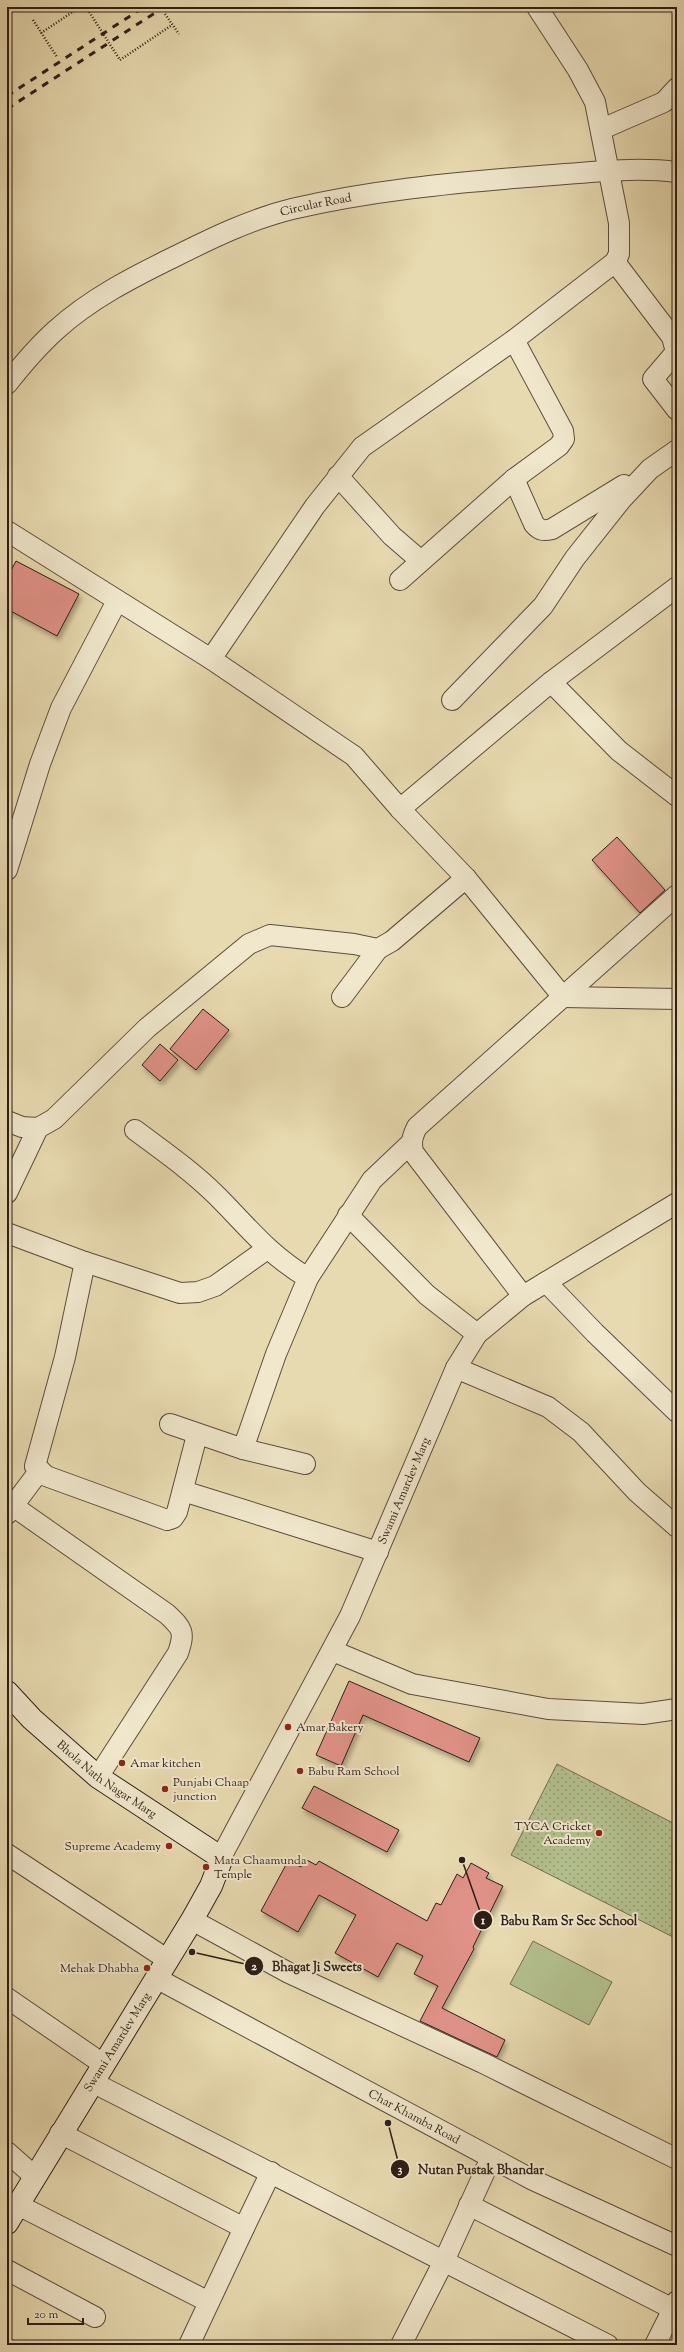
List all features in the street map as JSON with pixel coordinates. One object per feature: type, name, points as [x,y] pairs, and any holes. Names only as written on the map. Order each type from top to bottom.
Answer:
[{"type":"street","points":[[211,659],[315,506],[362,447],[377,434],[514,340],[615,262],[619,254],[619,223],[602,129],[595,102],[590,90],[537,7]]},
{"type":"street","points":[[602,129],[664,102],[677,88]]},
{"type":"street","name":"Circular Road","points":[[7,384],[28,358],[57,329],[98,298],[145,271],[243,225],[291,210],[360,196],[490,180],[610,171],[677,172]]},
{"type":"street","points":[[615,262],[672,337],[676,352],[653,379],[677,410]]},
{"type":"street","points":[[400,580],[514,479],[559,446],[564,439],[563,431],[514,340]]},
{"type":"street","points":[[452,700],[543,606],[575,558],[621,500],[650,469],[677,450]]},
{"type":"street","points":[[338,476],[392,536],[421,561]]},
{"type":"street","points":[[514,479],[534,524],[538,529],[544,531],[552,529],[624,485]]},
{"type":"street","points":[[7,531],[211,659],[354,756],[400,809],[466,878],[563,998]]},
{"type":"street","points":[[400,809],[551,682],[677,587]]},
{"type":"street","points":[[7,870],[40,764],[61,708],[117,601]]},
{"type":"street","points":[[551,682],[618,751],[677,796]]},
{"type":"street","points":[[342,997],[378,949],[392,941],[466,878]]},
{"type":"street","points":[[243,1449],[276,1354],[308,1278],[372,1180],[411,1143],[417,1128],[677,895]]},
{"type":"street","points":[[7,1121],[22,1127],[38,1128],[54,1119],[147,1028],[249,944],[270,935],[354,944],[378,949]]},
{"type":"street","points":[[563,998],[677,1000]]},
{"type":"street","points":[[7,1193],[38,1128]]},
{"type":"street","points":[[135,1130],[174,1158],[216,1195],[267,1249],[287,1266],[308,1278]]},
{"type":"street","points":[[411,1143],[413,1152],[523,1296]]},
{"type":"street","name":"Swami Amardev Marg","points":[[12,2214],[212,1886],[220,1867],[218,1857],[333,1651],[350,1616],[456,1368],[477,1334],[523,1296],[677,1203]]},
{"type":"street","points":[[348,1215],[427,1295],[477,1334]]},
{"type":"street","points":[[7,1233],[85,1262],[180,1293],[198,1292],[215,1286],[267,1249]]},
{"type":"street","points":[[85,1262],[65,1357],[37,1457],[36,1466],[46,1476],[161,1520],[173,1518],[197,1435]]},
{"type":"street","points":[[546,1282],[595,1333],[677,1412]]},
{"type":"street","points":[[456,1368],[548,1407],[581,1432],[637,1492],[677,1527]]},
{"type":"street","points":[[170,1424],[197,1435],[243,1449],[305,1464]]},
{"type":"street","points":[[40,1470],[10,1510],[167,1614],[179,1625],[183,1637],[178,1653],[98,1777]]},
{"type":"street","points":[[182,1491],[378,1552]]},
{"type":"street","points":[[333,1651],[412,1684],[548,1709],[643,1714],[677,1709]]},
{"type":"street","name":"Bhola Nath Nagar Marg","points":[[7,1692],[32,1718],[98,1777],[218,1857]]},
{"type":"street","name":"Char Khamba Road","points":[[7,1854],[162,1969],[492,2158],[533,2180],[677,2246]]},
{"type":"street","points":[[192,1920],[289,1973],[483,2062],[677,2159]]},
{"type":"street","points":[[7,1998],[98,2073],[271,2172],[608,2345]]},
{"type":"street","points":[[60,2133],[244,2228]]},
{"type":"street","points":[[7,2152],[34,2176]]},
{"type":"street","points":[[401,2345],[444,2261],[492,2158]]},
{"type":"street","points":[[189,2345],[271,2172]]},
{"type":"street","points":[[469,2206],[675,2305],[655,2345]]},
{"type":"street","points":[[12,2214],[209,2302]]},
{"type":"street","points":[[7,2270],[95,2317]]},
{"type":"path","points":[[41,33],[80,7]]},
{"type":"path","points":[[86,7],[120,60],[172,25]]},
{"type":"path","points":[[165,14],[179,34]]},
{"type":"path","points":[[33,20],[57,58]]},
{"type":"green space","points":[[557,1764],[677,1825],[677,1939],[511,1855]]},
{"type":"green space","points":[[533,1941],[612,1982],[589,2025],[510,1984]]},
{"type":"building","points":[[16,561],[79,594],[57,636],[7,609],[7,578]]},
{"type":"building","points":[[617,837],[665,890],[640,913],[592,860]]},
{"type":"building","points":[[203,1009],[229,1030],[196,1070],[170,1049]]},
{"type":"building","points":[[160,1044],[178,1060],[160,1081],[142,1065]]},
{"type":"building","points":[[349,1681],[480,1738],[469,1762],[363,1715],[341,1766],[316,1755]]},
{"type":"building","points":[[314,1786],[399,1830],[387,1852],[302,1808]]},
{"type":"building","points":[[305,1859],[316,1865],[319,1861],[427,1921],[436,1903],[441,1905],[457,1874],[463,1878],[471,1863],[489,1873],[486,1878],[503,1886],[473,1947],[474,1949],[442,2008],[505,2040],[497,2057],[420,2021],[438,1986],[414,1974],[423,1956],[397,1943],[378,1977],[335,1953],[356,1915],[319,1895],[298,1932],[261,1911],[288,1861],[301,1867]]},
{"type":"railway","points":[[7,96],[144,7]]},
{"type":"railway","points":[[7,109],[164,7]]},
{"type":"place","name":"Amar Bakery","points":[[288,1727]]},
{"type":"place","name":"Amar kitchen","points":[[122,1763]]},
{"type":"place","name":"Babu Ram School","points":[[300,1771]]},
{"type":"place","name":"Punjabi Chaap junction","points":[[165,1789]]},
{"type":"place","name":"TYCA Cricket Academy","points":[[599,1833]]},
{"type":"place","name":"Supreme Academy","points":[[169,1846]]},
{"type":"place","name":"Babu Ram Sr Sec School","points":[[462,1860]]},
{"type":"place","name":"Mata Chaamunda Temple","points":[[206,1867]]},
{"type":"place","name":"Bhagat Ji Sweets","points":[[192,1952]]},
{"type":"place","name":"Mehak Dhabha","points":[[147,1968]]},
{"type":"place","name":"Nutan Pustak Bhandar","points":[[388,2123]]}]
